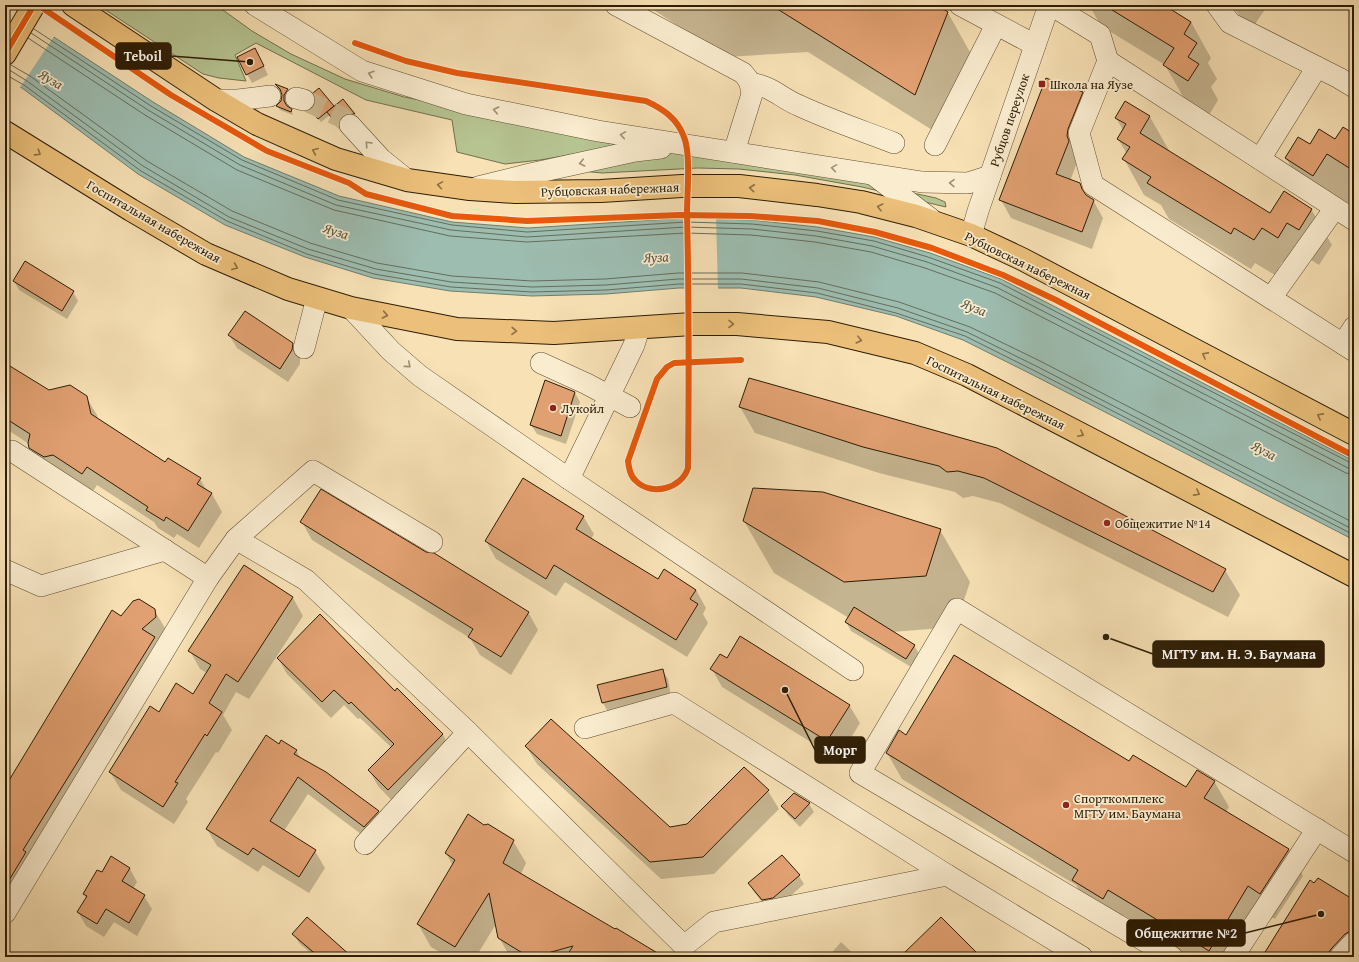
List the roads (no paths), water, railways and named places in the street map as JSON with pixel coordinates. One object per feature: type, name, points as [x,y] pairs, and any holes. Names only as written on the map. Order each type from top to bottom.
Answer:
[{"type":"main road","name":"Рубцовская набережная","points":[[73,5],[216,100],[257,124],[336,159],[407,180],[470,189],[514,192],[593,192],[682,186],[739,186],[817,195],[861,202],[916,216],[971,235],[1022,259],[1354,434]]},
{"type":"main road","points":[[5,54],[34,6]]},
{"type":"main road","name":"Госпитальная набережная","points":[[7,135],[206,254],[288,289],[351,308],[457,329],[554,333],[692,324],[736,324],[828,332],[915,353],[967,375],[1354,576]]},
{"type":"street","points":[[255,5],[362,71],[466,104],[598,131],[922,182],[968,183],[990,176]]},
{"type":"street","points":[[616,5],[743,74],[747,78],[750,83],[752,94],[734,152]]},
{"type":"street","points":[[960,5],[1035,45]]},
{"type":"street","points":[[1050,5],[1100,35],[1108,61],[1079,133],[1093,185],[1349,348],[1354,327]]},
{"type":"street","name":"Рубцов переулок","points":[[971,235],[1050,5]]},
{"type":"street","points":[[1217,5],[1230,23],[1317,66],[1354,87]]},
{"type":"street","points":[[935,145],[996,25]]},
{"type":"street","points":[[1108,61],[1354,220]]},
{"type":"street","points":[[1260,159],[1317,66]]},
{"type":"street","points":[[750,83],[762,85],[773,90],[798,106],[894,143]]},
{"type":"street","points":[[216,100],[238,100],[270,96]]},
{"type":"street","points":[[350,125],[381,158],[407,180]]},
{"type":"street","points":[[470,189],[530,174],[651,148],[703,148]]},
{"type":"street","points":[[873,175],[937,224]]},
{"type":"street","points":[[1271,298],[1335,208]]},
{"type":"street","points":[[304,348],[317,298]]},
{"type":"street","points":[[351,308],[391,351],[420,376],[569,479],[853,670]]},
{"type":"street","points":[[569,479],[634,345],[639,328]]},
{"type":"street","points":[[541,363],[587,384],[630,407]]},
{"type":"street","points":[[12,451],[208,578]]},
{"type":"street","points":[[5,913],[208,578],[236,539],[313,471],[432,542]]},
{"type":"street","points":[[236,539],[306,580],[468,732],[680,952],[714,922],[947,875]]},
{"type":"street","points":[[5,570],[41,586],[164,550]]},
{"type":"street","points":[[1172,957],[860,773],[957,609],[1354,852]]},
{"type":"street","points":[[585,728],[674,703],[947,875],[1082,957]]},
{"type":"street","points":[[365,844],[468,732]]},
{"type":"street","points":[[1233,957],[1317,829]]},
{"type":"street","points":[[1340,957],[1354,942]]},
{"type":"water","name":"Яуза","points":[[5,5],[153,102],[244,157],[339,196],[452,222],[528,228],[686,218],[752,220],[817,227],[874,237],[930,253],[1001,279],[1354,461],[1354,540],[963,340],[896,316],[816,297],[741,288],[679,288],[606,294],[532,296],[450,291],[373,278],[305,257],[225,225],[138,174],[22,88],[5,78]]},
{"type":"tunnel","points":[[304,100],[341,117],[350,125]]},
{"type":"place","name":"Teboil","points":[[250,62]]},
{"type":"place","name":"Школа на Яузе","points":[[1042,84]]},
{"type":"place","name":"Лукойл","points":[[553,408]]},
{"type":"place","name":"Общежитие №14","points":[[1107,523]]},
{"type":"place","name":"МГТУ им. Н. Э. Баумана","points":[[1106,637]]},
{"type":"place","name":"Морг","points":[[785,690]]},
{"type":"place","name":"Спорткомплекс МГТУ им. Баумана","points":[[1066,805]]},
{"type":"place","name":"Общежитие №2","points":[[1321,914]]}]
